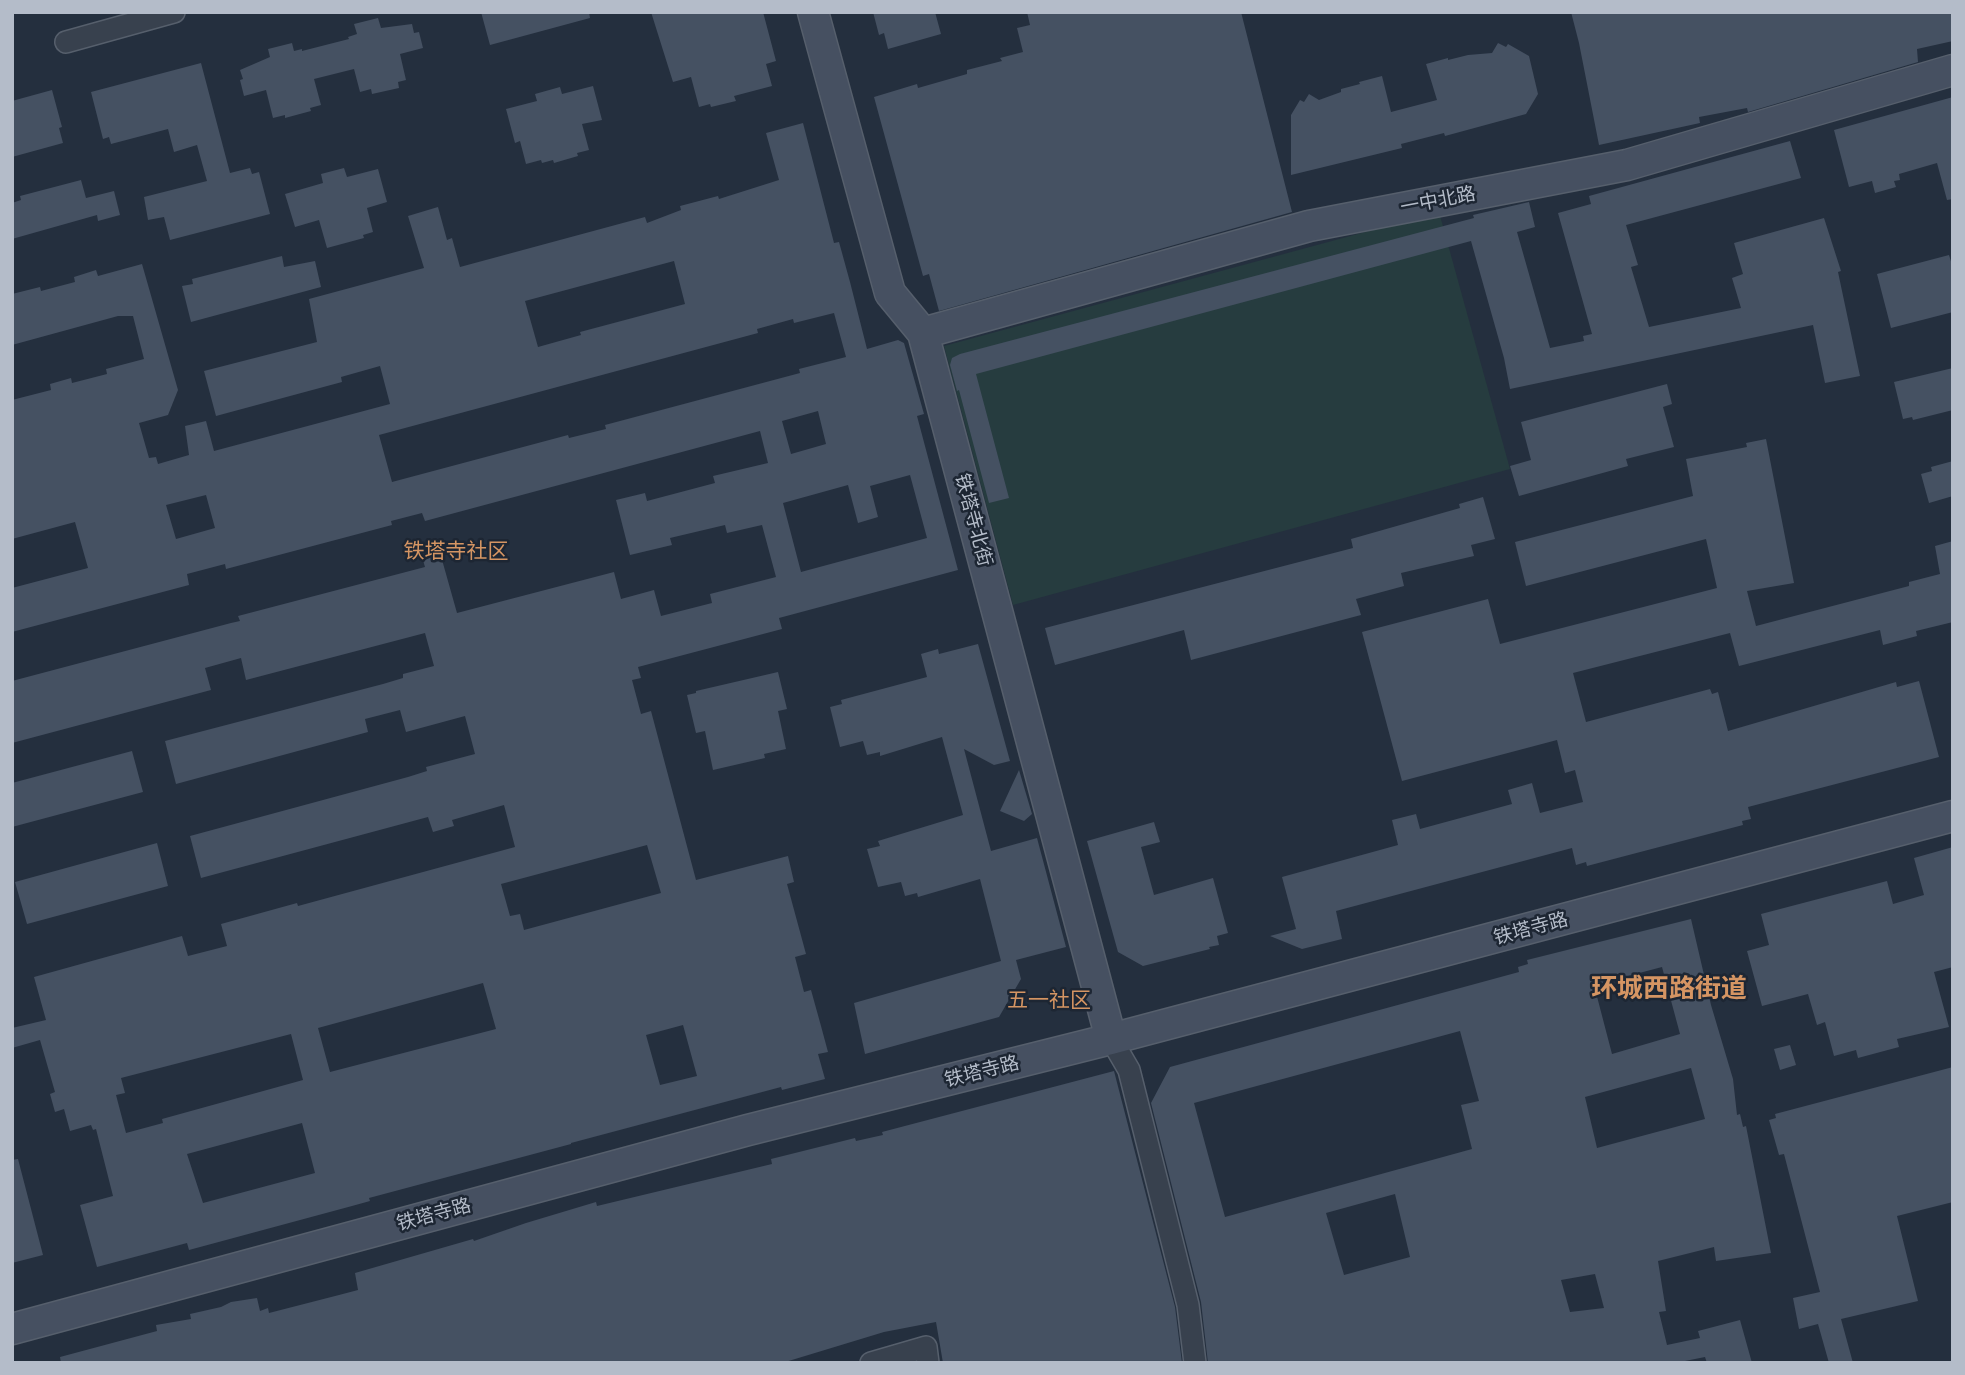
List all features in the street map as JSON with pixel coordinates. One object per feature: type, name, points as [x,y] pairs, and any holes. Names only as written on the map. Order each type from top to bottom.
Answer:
[{"type":"street","points":[[66,42],[174,12]]},
{"type":"street","name":"铁塔寺北街","points":[[813,12],[890,293],[923,333],[1111,1039]]},
{"type":"street","name":"一中北路","points":[[923,333],[1310,226],[1627,165],[1953,70]]},
{"type":"street","name":"铁塔寺路","points":[[12,1329],[735,1133],[1111,1039],[1953,816]]},
{"type":"street","points":[[1111,1039],[1129,1070],[1188,1305],[1195,1363]]},
{"type":"street","points":[[871,1363],[926,1347],[928,1363]]},
{"type":"green space","points":[[1439,212],[1510,469],[1013,605],[944,346]]},
{"type":"building","points":[[481,12],[589,12],[590,18],[490,45]]},
{"type":"building","points":[[651,12],[763,12],[776,61],[766,64],[772,86],[734,96],[736,101],[699,107],[691,77],[673,82]]},
{"type":"building","points":[[873,12],[935,12],[941,34],[888,49],[884,33],[879,35]]},
{"type":"building","points":[[1027,12],[1241,12],[1292,212],[939,311],[929,274],[923,276],[874,97],[917,84],[918,88],[967,74],[967,70],[1002,61],[1000,58],[1023,52],[1017,28],[1030,25]]},
{"type":"building","points":[[1571,12],[1953,12],[1953,41],[1917,49],[1918,62],[1748,112],[1747,108],[1699,117],[1700,123],[1599,145]]},
{"type":"building","points":[[378,18],[381,28],[412,24],[414,33],[419,32],[423,48],[400,54],[406,80],[398,82],[399,88],[372,94],[371,89],[360,92],[354,69],[314,79],[321,105],[310,108],[311,111],[285,118],[285,115],[273,118],[266,90],[244,96],[240,70],[270,57],[268,49],[292,43],[294,51],[302,51],[349,39],[348,37],[357,34],[354,24]]},
{"type":"building","points":[[1498,43],[1506,47],[1508,44],[1529,56],[1538,94],[1526,114],[1445,136],[1444,133],[1401,144],[1402,148],[1291,175],[1291,115],[1300,100],[1304,102],[1309,94],[1319,100],[1341,92],[1341,89],[1360,84],[1359,82],[1382,76],[1391,112],[1437,100],[1426,64],[1448,58],[1492,53]]},
{"type":"building","points":[[201,63],[230,173],[250,168],[252,174],[259,172],[270,214],[170,240],[164,217],[148,220],[144,197],[207,181],[197,145],[174,152],[168,129],[111,144],[109,137],[103,139],[91,92]]},
{"type":"building","points":[[593,86],[602,120],[582,124],[589,150],[554,163],[553,160],[542,163],[541,160],[526,164],[520,141],[515,143],[506,109],[537,101],[535,94],[560,87],[562,94]]},
{"type":"building","points":[[52,90],[62,127],[59,128],[63,143],[12,157],[12,101]]},
{"type":"building","points":[[1953,97],[1953,199],[1947,200],[1937,163],[1899,174],[1900,180],[1894,181],[1896,187],[1875,193],[1872,181],[1849,187],[1834,130]]},
{"type":"building","points":[[803,123],[834,243],[839,242],[867,349],[898,340],[904,343],[924,414],[917,416],[958,570],[779,618],[782,629],[638,667],[641,678],[632,680],[641,714],[651,711],[696,880],[788,856],[794,882],[787,884],[806,954],[795,957],[804,992],[811,990],[828,1052],[818,1054],[825,1079],[782,1090],[781,1087],[571,1143],[189,1250],[187,1243],[97,1267],[80,1205],[113,1196],[96,1129],[93,1130],[91,1125],[70,1131],[64,1109],[55,1112],[50,1094],[55,1092],[40,1040],[12,1048],[12,1028],[46,1020],[34,977],[182,936],[188,956],[227,946],[221,924],[515,847],[504,805],[452,820],[454,826],[433,832],[428,817],[201,878],[190,836],[408,777],[427,771],[426,767],[475,754],[465,716],[406,732],[400,710],[365,719],[368,732],[176,784],[165,741],[383,684],[403,678],[403,674],[434,666],[425,633],[246,680],[241,658],[205,668],[211,690],[12,743],[12,681],[240,621],[238,616],[425,567],[419,547],[437,542],[457,613],[614,572],[621,599],[654,590],[661,616],[712,603],[710,594],[776,577],[762,525],[727,533],[725,525],[670,538],[672,545],[630,555],[616,500],[645,493],[647,501],[715,483],[713,476],[768,463],[760,431],[425,521],[422,513],[391,521],[392,525],[226,569],[225,564],[187,574],[189,585],[12,632],[12,588],[88,568],[75,522],[12,539],[12,400],[51,390],[50,384],[71,378],[72,383],[107,374],[106,369],[144,359],[133,316],[118,316],[12,345],[12,294],[40,287],[41,291],[75,282],[74,277],[96,270],[98,276],[142,264],[178,390],[168,415],[139,423],[149,458],[156,457],[158,464],[189,455],[185,426],[206,421],[214,451],[390,404],[380,366],[341,377],[342,382],[216,416],[204,371],[317,342],[309,299],[424,268],[408,216],[438,207],[447,240],[452,238],[460,267],[645,217],[647,223],[681,210],[680,206],[718,196],[719,199],[779,180],[766,133]],"holes":[[[674,261],[685,304],[580,332],[581,335],[538,347],[525,301]],[[834,313],[846,357],[799,369],[800,373],[605,425],[606,429],[569,438],[568,435],[392,482],[379,435],[758,333],[757,329],[793,319],[794,323]],[[818,411],[826,444],[791,454],[782,421]],[[910,475],[927,538],[801,572],[783,503],[848,485],[858,523],[878,517],[870,486]],[[206,495],[215,528],[176,539],[166,505]],[[647,845],[661,893],[524,930],[520,914],[510,916],[501,884]],[[483,983],[496,1029],[330,1072],[318,1028]],[[683,1025],[697,1076],[660,1085],[646,1035]],[[291,1034],[303,1080],[162,1119],[163,1123],[126,1133],[116,1095],[125,1093],[121,1078]],[[302,1123],[315,1173],[203,1203],[187,1154]]]},
{"type":"building","points":[[1790,141],[1801,178],[1626,225],[1638,265],[1631,267],[1649,327],[1741,308],[1732,278],[1743,274],[1734,243],[1824,218],[1841,271],[1838,272],[1860,376],[1825,383],[1813,325],[1510,389],[1471,241],[976,374],[1009,498],[989,503],[950,365],[952,358],[960,354],[1529,202],[1535,227],[1517,232],[1550,348],[1584,341],[1583,336],[1592,334],[1558,213],[1591,204],[1589,196]]},
{"type":"building","points":[[344,168],[347,177],[378,169],[387,202],[367,208],[373,232],[363,235],[364,238],[327,248],[319,220],[295,227],[285,194],[323,183],[321,174]]},
{"type":"building","points":[[81,180],[86,198],[114,191],[120,215],[98,221],[97,215],[12,239],[12,203],[21,200],[20,196]]},
{"type":"building","points":[[1949,255],[1953,268],[1953,312],[1891,328],[1877,274]]},
{"type":"building","points":[[282,256],[284,267],[315,261],[321,287],[191,322],[182,286],[193,284],[192,279]]},
{"type":"building","points":[[1953,368],[1953,410],[1913,420],[1912,417],[1903,419],[1894,382]]},
{"type":"building","points":[[1667,384],[1672,404],[1663,407],[1674,447],[1626,459],[1628,466],[1519,496],[1510,466],[1531,460],[1521,422]]},
{"type":"building","points":[[1766,439],[1794,583],[1747,591],[1756,626],[1909,586],[1909,582],[1940,574],[1935,546],[1953,541],[1953,622],[1916,631],[1917,636],[1883,645],[1880,630],[1739,666],[1730,633],[1573,673],[1586,722],[1710,689],[1712,694],[1718,692],[1728,731],[1896,682],[1897,687],[1919,681],[1939,757],[1748,807],[1751,819],[1742,821],[1743,825],[1587,866],[1586,862],[1576,865],[1572,848],[1336,911],[1342,939],[1302,949],[1270,936],[1296,929],[1282,877],[1398,845],[1392,820],[1416,814],[1420,829],[1512,804],[1508,790],[1532,783],[1540,813],[1583,802],[1575,770],[1565,773],[1557,740],[1402,781],[1362,632],[1488,599],[1500,644],[1717,588],[1706,539],[1526,586],[1515,542],[1693,496],[1686,459],[1747,447],[1746,443]]},
{"type":"building","points":[[1953,461],[1953,496],[1929,503],[1921,474],[1932,471],[1931,467]]},
{"type":"building","points":[[1483,497],[1495,539],[1471,545],[1474,556],[1401,573],[1404,586],[1356,599],[1361,615],[1191,660],[1184,630],[1055,665],[1045,628],[1353,548],[1351,539],[1460,508],[1459,504]]},
{"type":"building","points":[[978,644],[1010,761],[994,765],[964,749],[991,851],[1037,838],[1066,947],[1016,960],[1021,979],[999,1017],[865,1054],[854,1003],[1001,961],[980,879],[918,897],[917,893],[905,896],[901,882],[878,887],[867,849],[880,846],[878,841],[963,815],[942,737],[880,756],[880,752],[867,755],[863,741],[840,747],[830,707],[842,704],[841,700],[927,677],[921,654],[938,649],[939,654]]},
{"type":"building","points":[[778,672],[787,709],[778,711],[786,749],[764,754],[765,758],[713,770],[705,731],[696,733],[687,695]]},
{"type":"building","points":[[132,751],[143,792],[12,827],[12,783]]},
{"type":"building","points":[[1019,770],[1032,814],[1024,821],[1000,811]]},
{"type":"building","points":[[1154,822],[1160,842],[1141,847],[1154,895],[1213,878],[1228,933],[1217,936],[1219,945],[1209,947],[1210,949],[1143,966],[1118,952],[1087,841]]},
{"type":"building","points":[[157,843],[168,886],[27,924],[15,882]]},
{"type":"building","points":[[1953,847],[1953,967],[1934,972],[1949,1027],[1897,1039],[1899,1047],[1858,1058],[1856,1050],[1834,1056],[1825,1022],[1817,1025],[1808,994],[1762,1006],[1747,951],[1769,945],[1761,914],[1887,881],[1893,904],[1924,895],[1914,858]]},
{"type":"building","points":[[1691,919],[1711,1005],[1733,1079],[1737,1115],[1740,1114],[1743,1127],[1746,1126],[1771,1253],[1716,1261],[1714,1247],[1658,1261],[1666,1311],[1659,1312],[1667,1345],[1700,1338],[1698,1331],[1740,1320],[1752,1363],[1707,1363],[1705,1357],[1675,1363],[1208,1363],[1201,1302],[1151,1103],[1170,1067],[1519,972],[1518,967],[1528,964],[1527,960]],"holes":[[[1662,967],[1680,1034],[1612,1054],[1594,985]],[[1460,1031],[1479,1101],[1461,1105],[1472,1149],[1225,1217],[1194,1103]],[[1691,1068],[1705,1119],[1597,1148],[1585,1097]],[[1395,1194],[1410,1257],[1344,1275],[1326,1213]],[[1595,1274],[1604,1308],[1570,1312],[1561,1280]]]},
{"type":"building","points":[[1790,1045],[1796,1065],[1780,1070],[1774,1049]]},
{"type":"building","points":[[1953,1067],[1953,1202],[1897,1216],[1918,1301],[1841,1319],[1853,1363],[1829,1363],[1818,1324],[1799,1329],[1793,1298],[1820,1292],[1784,1154],[1779,1155],[1769,1120],[1776,1118],[1775,1114]]},
{"type":"building","points":[[1114,1071],[1175,1307],[1182,1363],[943,1363],[936,1322],[884,1332],[782,1363],[61,1363],[60,1357],[157,1331],[156,1325],[191,1319],[190,1314],[231,1302],[257,1298],[260,1311],[268,1308],[269,1313],[339,1295],[358,1290],[355,1273],[473,1239],[474,1241],[596,1202],[597,1206],[772,1164],[771,1159],[855,1138],[856,1141],[883,1135],[882,1132]]},
{"type":"building","points":[[18,1159],[43,1255],[12,1263],[12,1160]]},
{"type":"district","name":"铁塔寺社区","points":[[456,552]]},
{"type":"district","name":"环城西路街道","points":[[1669,989]]},
{"type":"district","name":"五一社区","points":[[1049,1001]]}]
